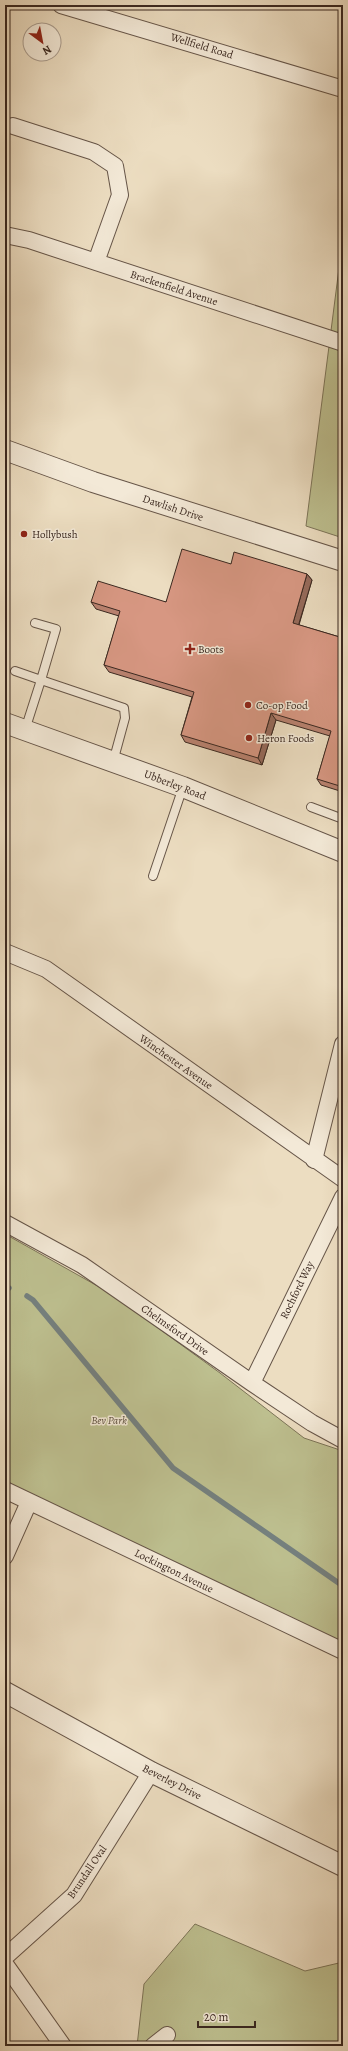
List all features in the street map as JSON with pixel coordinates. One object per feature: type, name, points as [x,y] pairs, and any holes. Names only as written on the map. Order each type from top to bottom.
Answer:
[{"type":"street","name":"Wellfield Road","points":[[71,6],[343,89]]},
{"type":"street","points":[[13,126],[94,152],[115,166],[120,195],[96,262]]},
{"type":"street","name":"Brackenfield Avenue","points":[[5,235],[30,240],[343,343]]},
{"type":"street","name":"Dawlish Drive","points":[[5,450],[93,482],[343,561]]},
{"type":"street","name":"Ubberley Road","points":[[5,723],[183,787],[343,852]]},
{"type":"street","name":"Winchester Avenue","points":[[5,952],[46,969],[314,1160],[343,1179]]},
{"type":"street","points":[[314,1160],[343,1044]]},
{"type":"street","name":"Rochford Way","points":[[252,1384],[343,1197]]},
{"type":"street","name":"Chelmsford Drive","points":[[5,1223],[82,1265],[252,1384],[312,1423],[343,1440]]},
{"type":"street","name":"Lockington Avenue","points":[[5,1490],[343,1651]]},
{"type":"street","points":[[5,1556],[29,1502]]},
{"type":"street","name":"Beverley Drive","points":[[5,1692],[151,1772],[343,1866]]},
{"type":"street","name":"Brundall Oval","points":[[5,1957],[74,1895],[151,1772]]},
{"type":"street","points":[[5,1964],[63,2046]]},
{"type":"street","points":[[153,2046],[167,2035]]},
{"type":"lane","points":[[25,730],[56,629],[34,623]]},
{"type":"lane","points":[[15,671],[124,708],[125,718],[113,762]]},
{"type":"lane","points":[[153,876],[183,787]]},
{"type":"lane","points":[[311,807],[343,819]]},
{"type":"green space","points":[[343,237],[343,538],[306,526]]},
{"type":"green space","name":"Bev Park","points":[[5,1234],[110,1293],[220,1373],[304,1438],[343,1451],[343,1644],[5,1485]]},
{"type":"green space","points":[[195,1924],[305,1971],[343,1962],[343,2046],[137,2046],[144,1984]]},
{"type":"building","points":[[182,549],[231,564],[234,552],[307,574],[293,623],[343,638],[343,787],[317,779],[331,731],[271,713],[258,758],[181,735],[194,692],[104,665],[120,611],[91,602],[98,581],[166,602]]},
{"type":"waterway","points":[[5,1286],[9,1288]]},
{"type":"waterway","points":[[27,1296],[33,1300],[173,1468],[343,1586]]},
{"type":"place","name":"Hollybush","points":[[24,534]]},
{"type":"place","name":"Boots","points":[[190,649]]},
{"type":"place","name":"Co-op Food","points":[[248,705]]},
{"type":"place","name":"Heron Foods","points":[[249,738]]}]
